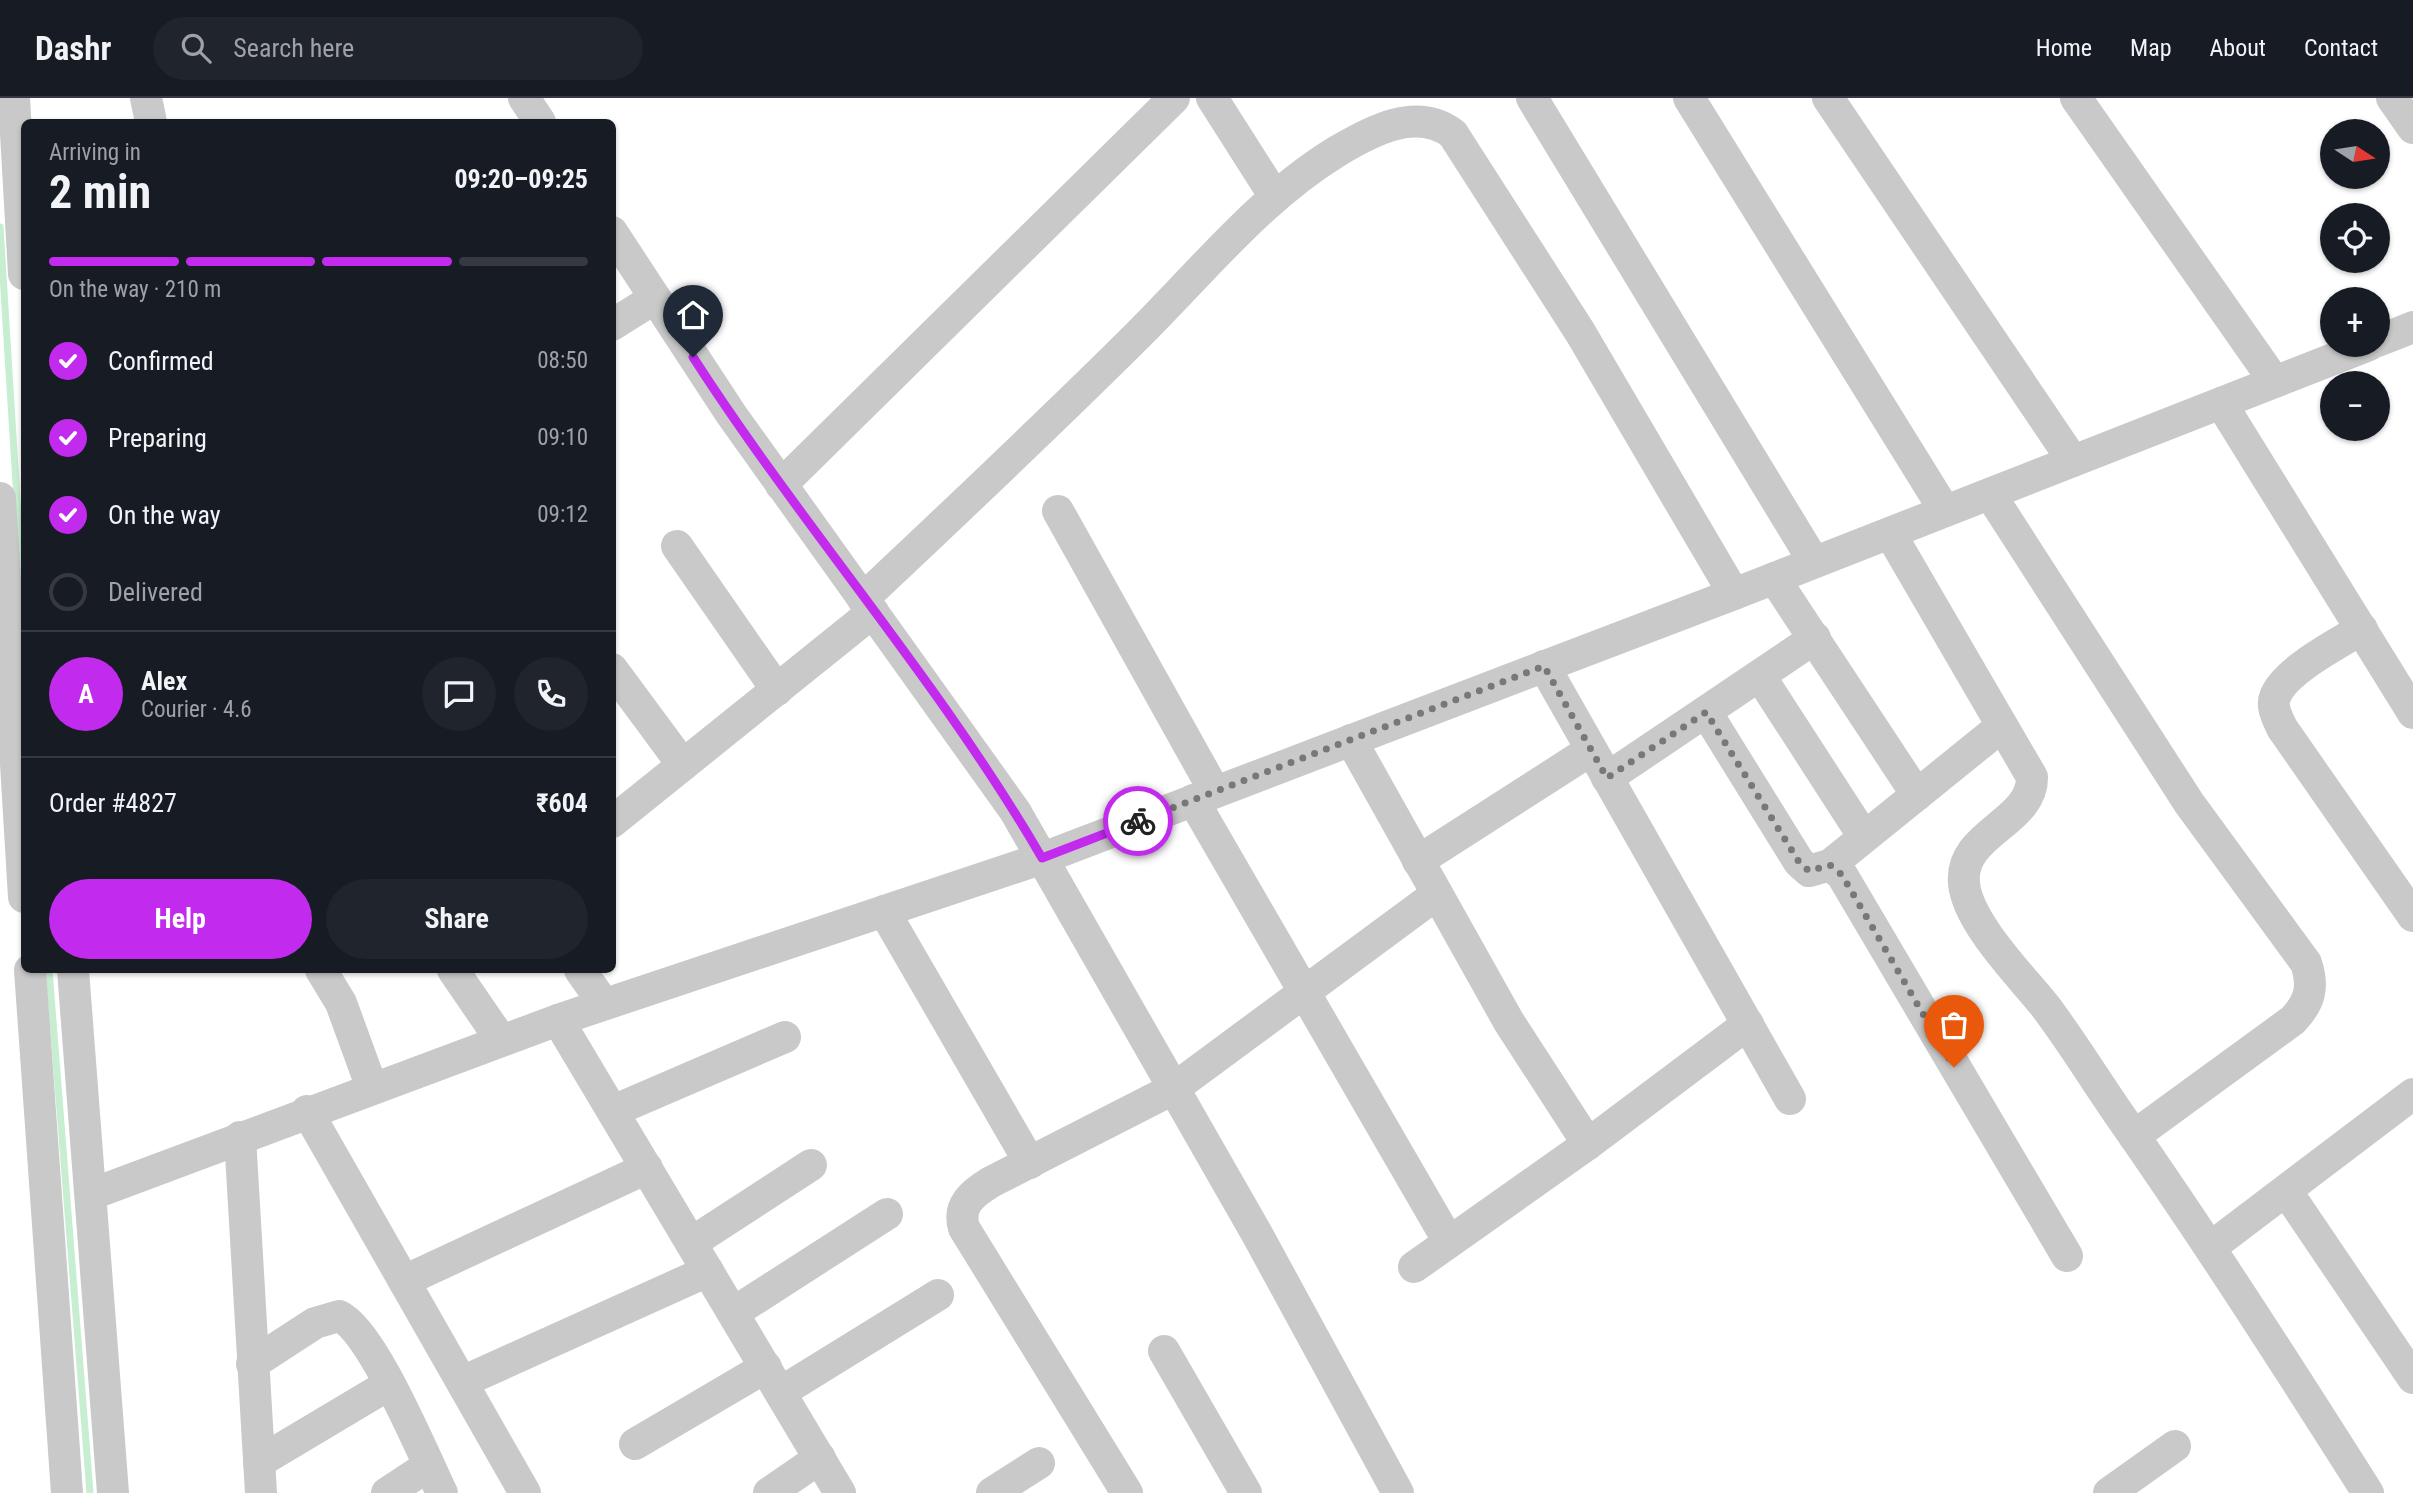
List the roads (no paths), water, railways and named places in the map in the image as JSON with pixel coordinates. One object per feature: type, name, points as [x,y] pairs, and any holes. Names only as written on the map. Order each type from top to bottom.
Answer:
[{"type":"street","points":[[14,98],[21,221]]},
{"type":"street","points":[[146,98],[150,119]]},
{"type":"street","points":[[524,98],[538,119]]},
{"type":"street","points":[[781,485],[1174,98]]},
{"type":"street","points":[[1212,98],[1275,197]]},
{"type":"street","points":[[1532,98],[1814,562]]},
{"type":"street","points":[[1689,98],[1945,511]]},
{"type":"street","points":[[1828,98],[2073,461]]},
{"type":"street","points":[[2076,98],[2275,382]]},
{"type":"street","points":[[2392,98],[2413,128]]},
{"type":"street","points":[[616,819],[777,690],[868,606],[1275,197],[1338,151],[1402,122],[1424,120],[1441,124],[1453,134],[1580,332],[1734,594]]},
{"type":"street","points":[[616,238],[781,485],[990,772],[1257,1234],[1398,1493]]},
{"type":"street","points":[[616,322],[655,298]]},
{"type":"street","points":[[2390,336],[2413,327]]},
{"type":"street","points":[[92,1194],[501,1040],[1042,858],[1734,594],[2339,357]]},
{"type":"street","points":[[2221,403],[2413,713]]},
{"type":"street","points":[[1990,494],[2189,803],[2306,963],[2311,978],[2306,1006],[2293,1020],[2134,1136]]},
{"type":"street","points":[[0,498],[21,847]]},
{"type":"street","points":[[1058,512],[1305,994],[1449,1242]]},
{"type":"street","points":[[1890,533],[2027,766],[2032,786],[2017,809],[1980,842],[1970,855],[1964,865],[1965,895],[1993,940],[2047,1010],[2211,1247],[2368,1493]]},
{"type":"street","points":[[677,546],[777,690]]},
{"type":"street","points":[[1774,578],[1917,795]]},
{"type":"street","points":[[2362,629],[2284,683],[2274,698],[2275,713],[2282,728],[2413,916]]},
{"type":"street","points":[[1607,778],[1815,638]]},
{"type":"street","points":[[1544,666],[1790,1099]]},
{"type":"street","points":[[616,673],[683,765]]},
{"type":"street","points":[[1760,676],[1864,837]]},
{"type":"street","points":[[1706,712],[1799,862],[1809,871],[1830,865],[2002,726]]},
{"type":"street","points":[[1350,740],[1509,1022],[1588,1144]]},
{"type":"street","points":[[1418,861],[1591,750]]},
{"type":"street","points":[[1830,865],[1842,875],[2067,1256]]},
{"type":"street","points":[[1127,1493],[964,1228],[961,1218],[969,1198],[991,1182],[1173,1089],[1437,894]]},
{"type":"street","points":[[884,911],[1030,1163]]},
{"type":"street","points":[[30,973],[68,1493]]},
{"type":"street","points":[[73,973],[113,1493]]},
{"type":"street","points":[[323,973],[341,1003],[372,1087]]},
{"type":"street","points":[[455,973],[501,1040]]},
{"type":"street","points":[[582,973],[604,1004]]},
{"type":"street","points":[[558,1020],[841,1493]]},
{"type":"street","points":[[1414,1267],[1588,1144],[1748,1024]]},
{"type":"street","points":[[612,1111],[785,1037]]},
{"type":"street","points":[[2211,1247],[2413,1094]]},
{"type":"street","points":[[307,1111],[525,1493]]},
{"type":"street","points":[[240,1138],[260,1478]]},
{"type":"street","points":[[691,1243],[811,1165]]},
{"type":"street","points":[[404,1281],[647,1168]]},
{"type":"street","points":[[2287,1192],[2413,1378]]},
{"type":"street","points":[[733,1313],[887,1213]]},
{"type":"street","points":[[461,1382],[708,1271]]},
{"type":"street","points":[[635,1444],[773,1380],[938,1295]]},
{"type":"street","points":[[252,1364],[315,1323],[340,1316],[350,1320],[364,1339],[435,1479],[387,1493]]},
{"type":"street","points":[[1164,1350],[1247,1493]]},
{"type":"street","points":[[260,1478],[388,1385]]},
{"type":"street","points":[[2109,1493],[2175,1446]]},
{"type":"street","points":[[768,1493],[820,1458]]},
{"type":"street","points":[[992,1493],[1039,1463]]},
{"type":"waterway","points":[[0,227],[21,564]]},
{"type":"waterway","points":[[49,973],[90,1493]]}]
